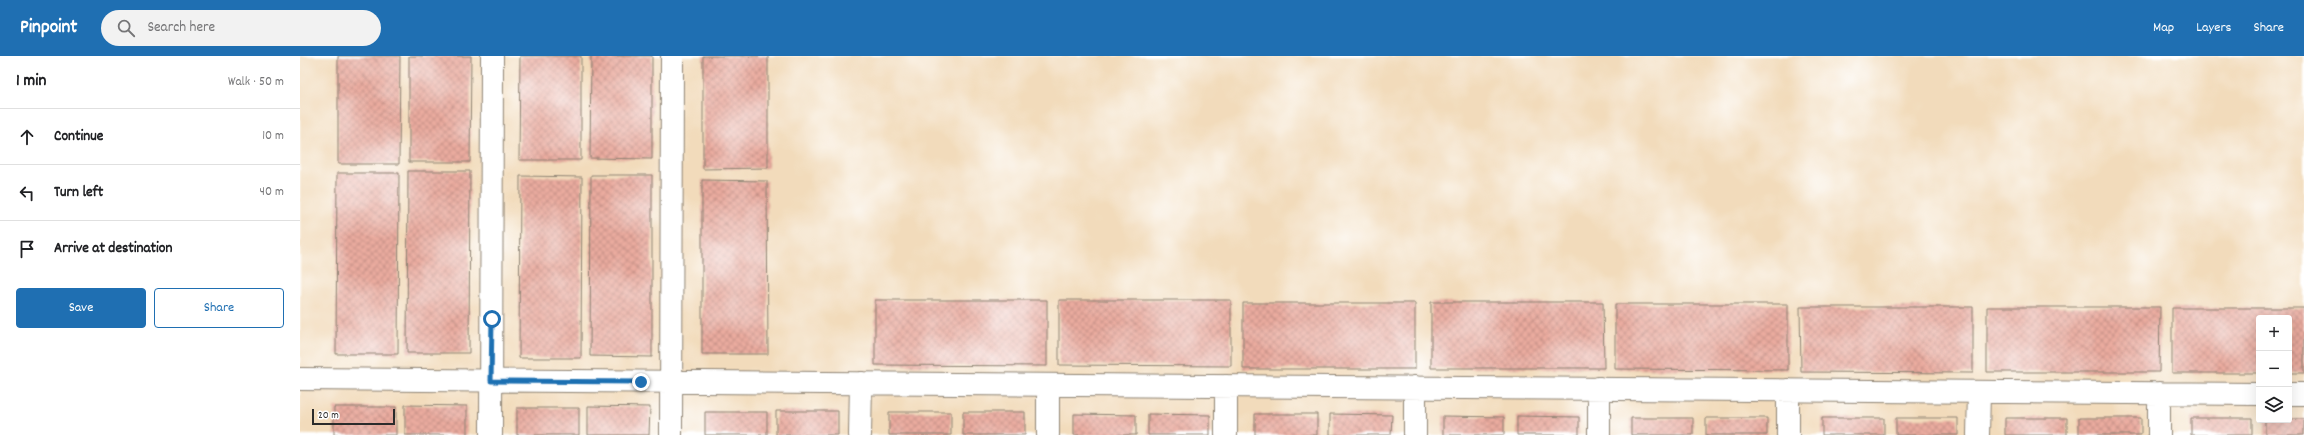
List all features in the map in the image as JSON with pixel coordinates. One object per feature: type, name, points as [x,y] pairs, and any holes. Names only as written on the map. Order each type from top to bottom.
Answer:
[{"type":"street","points":[[491,435],[492,56]]},
{"type":"street","points":[[671,435],[672,56]]},
{"type":"street","points":[[300,379],[2256,394]]},
{"type":"street","points":[[860,435],[861,383]]},
{"type":"street","points":[[1048,385],[1048,435]]},
{"type":"street","points":[[1226,386],[1226,435]]},
{"type":"street","points":[[1415,387],[1415,435]]},
{"type":"street","points":[[1599,388],[1599,435]]},
{"type":"street","points":[[1788,390],[1788,435]]},
{"type":"street","points":[[1978,435],[1979,392]]},
{"type":"street","points":[[2159,393],[2159,435]]},
{"type":"street","points":[[2292,394],[2304,394]]},
{"type":"building","points":[[338,56],[400,56],[399,164],[338,164]]},
{"type":"building","points":[[409,56],[471,56],[470,162],[409,162]]},
{"type":"building","points":[[520,56],[581,56],[581,160],[519,160]]},
{"type":"building","points":[[591,56],[652,56],[652,159],[590,158]]},
{"type":"building","points":[[703,56],[768,56],[768,168],[703,169]]},
{"type":"building","points":[[408,171],[470,171],[469,353],[407,353]]},
{"type":"building","points":[[337,173],[399,173],[398,354],[336,354]]},
{"type":"building","points":[[591,175],[652,175],[652,357],[590,356]]},
{"type":"building","points":[[520,176],[582,177],[581,358],[519,358]]},
{"type":"building","points":[[702,180],[767,181],[768,354],[702,354]]},
{"type":"building","points":[[875,300],[1047,300],[1047,366],[875,365]]},
{"type":"building","points":[[1059,300],[1231,300],[1231,366],[1059,365]]},
{"type":"building","points":[[1431,302],[1603,302],[1604,368],[1431,368]]},
{"type":"building","points":[[1243,303],[1415,303],[1415,369],[1243,369]]},
{"type":"building","points":[[1615,304],[1788,304],[1788,370],[1615,369]]},
{"type":"building","points":[[1800,307],[1973,307],[1973,373],[1801,372]]},
{"type":"building","points":[[1987,307],[2160,307],[2159,372],[1987,372]]},
{"type":"building","points":[[2172,308],[2304,308],[2304,373],[2292,373],[2292,315],[2256,315],[2256,373],[2172,373]]},
{"type":"building","points":[[405,405],[467,406],[467,435],[405,435]]},
{"type":"building","points":[[588,406],[650,407],[649,435],[588,435]]},
{"type":"building","points":[[334,407],[396,407],[396,435],[334,435]]},
{"type":"building","points":[[517,408],[579,408],[579,435],[517,435]]},
{"type":"building","points":[[776,411],[838,411],[838,435],[776,435]]},
{"type":"building","points":[[705,412],[767,412],[767,435],[705,435]]},
{"type":"building","points":[[889,412],[951,412],[951,435],[889,435]]},
{"type":"building","points":[[963,412],[1025,412],[1025,435],[963,435]]},
{"type":"building","points":[[1074,414],[1136,415],[1136,435],[1074,435]]},
{"type":"building","points":[[1148,414],[1210,415],[1210,435],[1148,435]]},
{"type":"building","points":[[1255,414],[1317,414],[1317,435],[1255,435]]},
{"type":"building","points":[[1330,414],[1392,415],[1391,435],[1330,435]]},
{"type":"building","points":[[1443,416],[1504,417],[1504,435],[1443,435]]},
{"type":"building","points":[[1517,416],[1579,417],[1579,435],[1517,435]]},
{"type":"building","points":[[1631,418],[1693,418],[1693,435],[1631,435]]},
{"type":"building","points":[[1706,418],[1767,418],[1767,435],[1706,435]]},
{"type":"building","points":[[1822,418],[1884,418],[1884,435],[1822,435]]},
{"type":"building","points":[[1896,418],[1958,418],[1958,435],[1896,435]]},
{"type":"building","points":[[2005,418],[2067,418],[2067,435],[2005,435]]},
{"type":"building","points":[[2079,418],[2141,418],[2141,435],[2079,435]]},
{"type":"building","points":[[2191,418],[2252,418],[2252,435],[2191,435]]},
{"type":"building","points":[[2292,419],[2304,419],[2304,435],[2265,435],[2265,423],[2292,423]]},
{"type":"route","points":[[492,319],[491,381],[641,382]]}]
